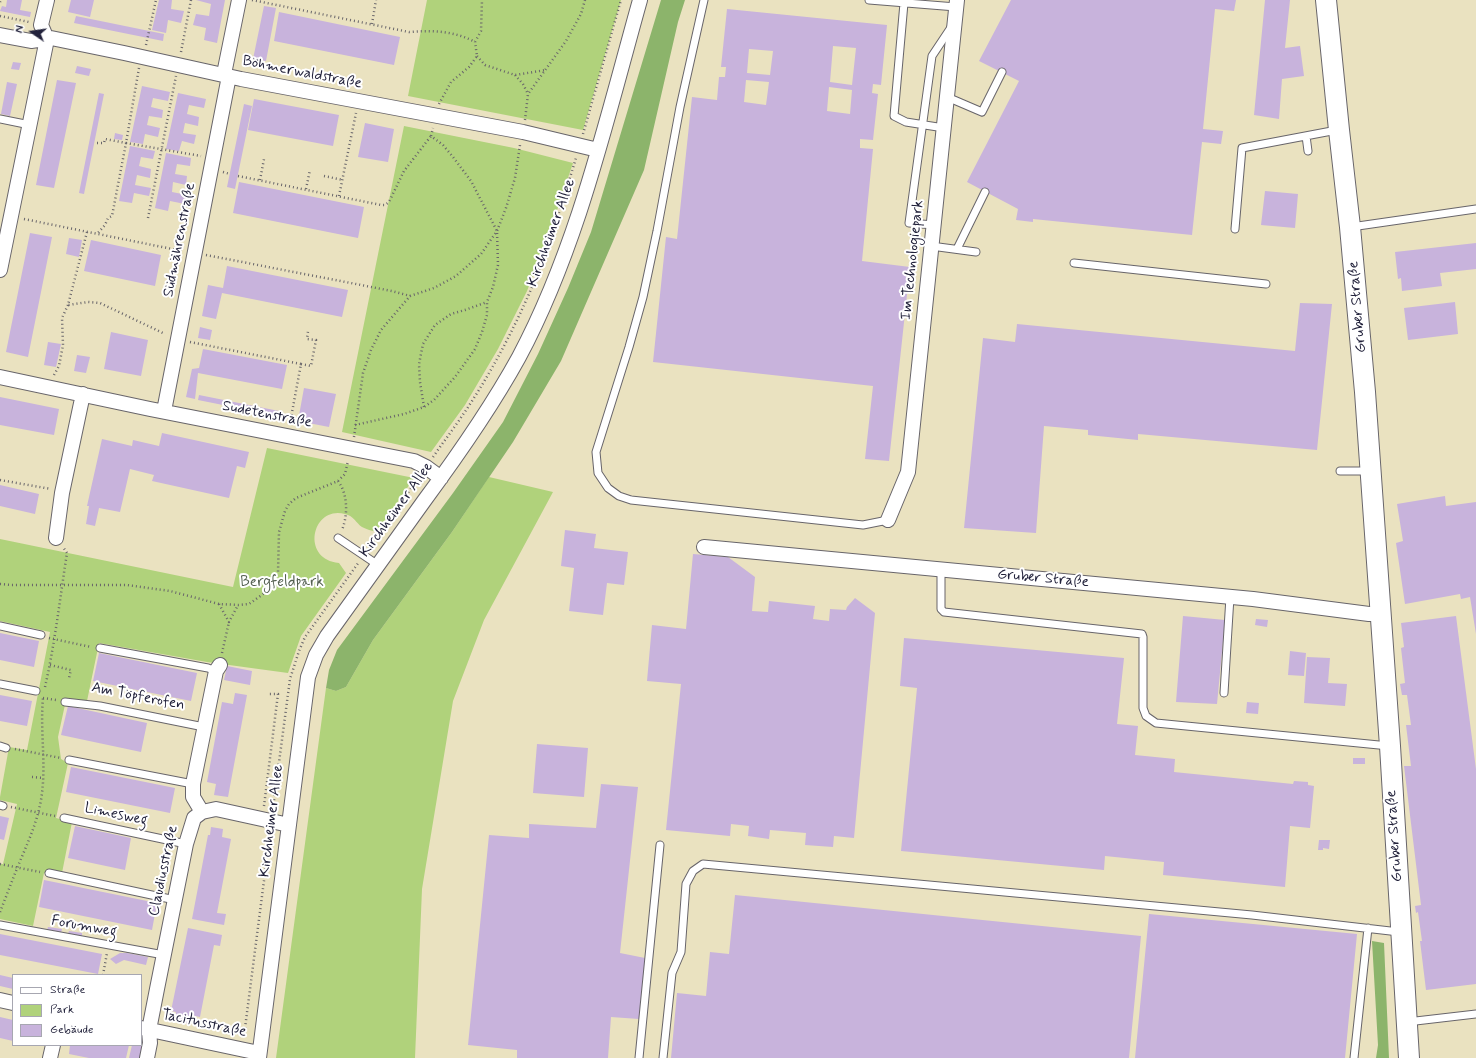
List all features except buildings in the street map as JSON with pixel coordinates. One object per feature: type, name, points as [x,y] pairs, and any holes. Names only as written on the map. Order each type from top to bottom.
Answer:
[{"type":"street","points":[[0,270],[47,39],[41,25],[47,0]]},
{"type":"street","name":"Südmährenstraße","points":[[164,412],[240,0]]},
{"type":"street","name":"Kirchheimer Allee","points":[[259,1056],[308,677],[316,655],[327,636],[465,445],[495,399],[520,356],[572,236],[640,0]]},
{"type":"street","name":"Gruber Straße","points":[[1326,0],[1350,227],[1371,471],[1409,1058]]},
{"type":"street","name":"Im Technologiepark","points":[[888,520],[908,472],[956,3]]},
{"type":"street","name":"Böhmerwaldstraße","points":[[0,35],[31,42],[51,38],[226,75],[523,132],[598,150]]},
{"type":"street","name":"Sudetenstraße","points":[[0,377],[164,412],[414,460],[441,478]]},
{"type":"street","points":[[56,538],[62,493],[83,394]]},
{"type":"street","name":"Gruber Straße","points":[[704,547],[1230,597],[1369,614],[1381,614]]},
{"type":"street","points":[[218,668],[204,727],[193,784],[193,797],[202,812],[216,809],[289,825]]},
{"type":"street","name":"Claudiusstraße","points":[[147,1058],[150,1043],[145,1029],[164,955],[186,844],[194,818],[202,812]]},
{"type":"street","points":[[0,1000],[12,1002]]},
{"type":"street","name":"Tacitusstraße","points":[[145,1029],[259,1056]]},
{"type":"street","points":[[50,1058],[53,1046]]},
{"type":"lane","points":[[704,0],[680,107],[643,297],[596,452],[598,473],[608,488],[619,496],[631,500],[863,525],[888,520]]},
{"type":"lane","points":[[869,0],[904,3],[956,3]]},
{"type":"lane","points":[[904,3],[894,116],[906,122],[922,126],[944,128]]},
{"type":"lane","points":[[934,225],[909,223],[932,56],[955,21]]},
{"type":"lane","points":[[947,97],[982,112],[1002,72]]},
{"type":"lane","points":[[0,119],[30,125]]},
{"type":"lane","points":[[1235,230],[1242,148],[1339,130]]},
{"type":"lane","points":[[1306,136],[1308,151]]},
{"type":"lane","points":[[957,249],[985,192]]},
{"type":"lane","points":[[1350,227],[1476,209]]},
{"type":"lane","points":[[931,246],[976,252]]},
{"type":"lane","points":[[1074,263],[1266,284]]},
{"type":"lane","points":[[1340,471],[1371,471]]},
{"type":"lane","points":[[338,538],[378,565]]},
{"type":"lane","points":[[941,570],[941,609],[944,612],[1142,634],[1143,708],[1146,716],[1156,723],[1390,746]]},
{"type":"lane","points":[[1224,693],[1230,597]]},
{"type":"lane","points":[[0,626],[41,635]]},
{"type":"lane","points":[[100,648],[208,668],[218,668]]},
{"type":"lane","points":[[0,684],[36,691]]},
{"type":"lane","name":"Am Töpferofen","points":[[65,702],[100,706],[204,727]]},
{"type":"lane","points":[[69,760],[193,784]]},
{"type":"lane","name":"Limesweg","points":[[64,818],[186,844]]},
{"type":"lane","points":[[639,1058],[660,845]]},
{"type":"lane","points":[[663,1058],[672,973],[681,952],[686,884],[693,870],[703,864],[1244,914],[1402,932]]},
{"type":"lane","points":[[49,874],[175,900]]},
{"type":"lane","name":"Forumweg","points":[[0,925],[164,955]]},
{"type":"lane","points":[[1354,1058],[1368,928]]},
{"type":"lane","points":[[1407,1022],[1476,1014]]},
{"type":"path","points":[[146,46],[156,0]]},
{"type":"path","points":[[180,53],[191,0]]},
{"type":"path","points":[[249,0],[409,32],[432,30],[465,36],[475,42]]},
{"type":"path","points":[[372,24],[376,0]]},
{"type":"path","points":[[482,0],[481,31],[475,42],[477,56],[485,65],[515,75],[546,70]]},
{"type":"path","points":[[0,584],[127,585],[170,592],[219,604],[238,606],[249,604],[266,592],[278,573],[279,532],[285,511],[289,504],[296,498],[338,481],[346,474],[363,374],[371,350],[381,330],[410,296],[434,288],[456,276],[481,254],[497,231],[515,178],[528,94],[566,41],[581,14],[585,0]]},
{"type":"path","points":[[273,808],[290,679],[305,637],[460,419],[483,383],[526,300],[551,237],[580,145],[621,0]]},
{"type":"path","points":[[0,16],[35,24]]},
{"type":"path","points":[[238,176],[385,205],[389,202],[404,171],[431,136],[434,114],[452,82],[469,67],[477,56]]},
{"type":"path","points":[[97,234],[105,225],[108,218],[112,216],[139,68]]},
{"type":"path","points":[[515,75],[523,84],[528,94]]},
{"type":"path","points":[[148,218],[175,83]]},
{"type":"path","points":[[339,196],[356,113]]},
{"type":"path","points":[[355,425],[404,414],[424,407],[434,400],[455,377],[475,349],[487,315],[486,302],[493,287],[498,265],[497,231],[471,181],[454,157],[443,145],[431,136]]},
{"type":"path","points":[[97,142],[104,144],[105,139],[201,156]]},
{"type":"path","points":[[260,180],[264,160]]},
{"type":"path","points":[[306,189],[310,170]]},
{"type":"path","points":[[221,172],[230,174]]},
{"type":"path","points":[[324,176],[343,180]]},
{"type":"path","points":[[52,378],[59,366],[63,345],[62,318],[68,305],[87,232]]},
{"type":"path","points":[[68,305],[88,302],[100,303],[166,335]]},
{"type":"path","points":[[424,407],[420,382],[420,364],[423,344],[435,325],[451,314],[486,302]]},
{"type":"path","points":[[189,342],[311,366],[316,340],[306,339],[308,331]]},
{"type":"path","points":[[290,426],[301,364]]},
{"type":"path","points":[[0,480],[62,493]]},
{"type":"path","points":[[338,481],[345,497],[346,520],[338,538]]},
{"type":"path","points":[[0,912],[28,843],[38,812],[44,778],[41,716],[43,698],[55,640],[67,553]]},
{"type":"path","points":[[219,604],[229,622]]},
{"type":"path","points":[[218,668],[229,622],[238,606]]},
{"type":"path","points":[[41,635],[55,640],[100,648]]},
{"type":"path","points":[[50,665],[71,670],[69,678]]},
{"type":"path","points":[[264,806],[278,694],[267,694]]},
{"type":"path","points":[[3,747],[69,760]]},
{"type":"path","points":[[32,777],[44,778]]},
{"type":"path","points":[[2,806],[64,818]]},
{"type":"path","points":[[244,1036],[270,833]]},
{"type":"path","points":[[0,864],[49,874]]},
{"type":"path","points":[[103,974],[109,945]]},
{"type":"green space","points":[[427,0],[621,0],[583,130],[408,96]]},
{"type":"green space","points":[[661,0],[685,0],[678,22],[644,170],[561,361],[513,442],[452,532],[373,640],[346,687],[336,691],[326,688],[329,670],[337,650],[453,493],[503,422],[538,354],[568,288],[591,232]]},
{"type":"green space","points":[[404,126],[514,148],[573,163],[549,234],[527,291],[498,349],[465,405],[431,452],[342,432]]},
{"type":"green space","name":"Bergfeldpark","points":[[267,448],[414,478],[377,532],[362,527],[353,518],[345,514],[334,513],[325,517],[318,524],[315,534],[315,543],[319,552],[327,559],[339,563],[346,573],[301,636],[288,673],[207,662],[99,643],[87,701],[66,700],[58,737],[61,759],[68,763],[56,818],[72,822],[61,878],[44,873],[33,926],[0,919],[0,864],[3,864],[17,804],[0,800],[0,797],[9,747],[27,750],[50,632],[0,621],[0,539],[233,587]]},
{"type":"green space","points":[[489,477],[553,492],[484,620],[453,701],[422,889],[415,1058],[276,1058],[326,688],[336,691],[346,687],[373,640],[452,532]]},
{"type":"green space","points":[[1372,941],[1384,943],[1389,1058],[1376,1058],[1378,1045]]}]
